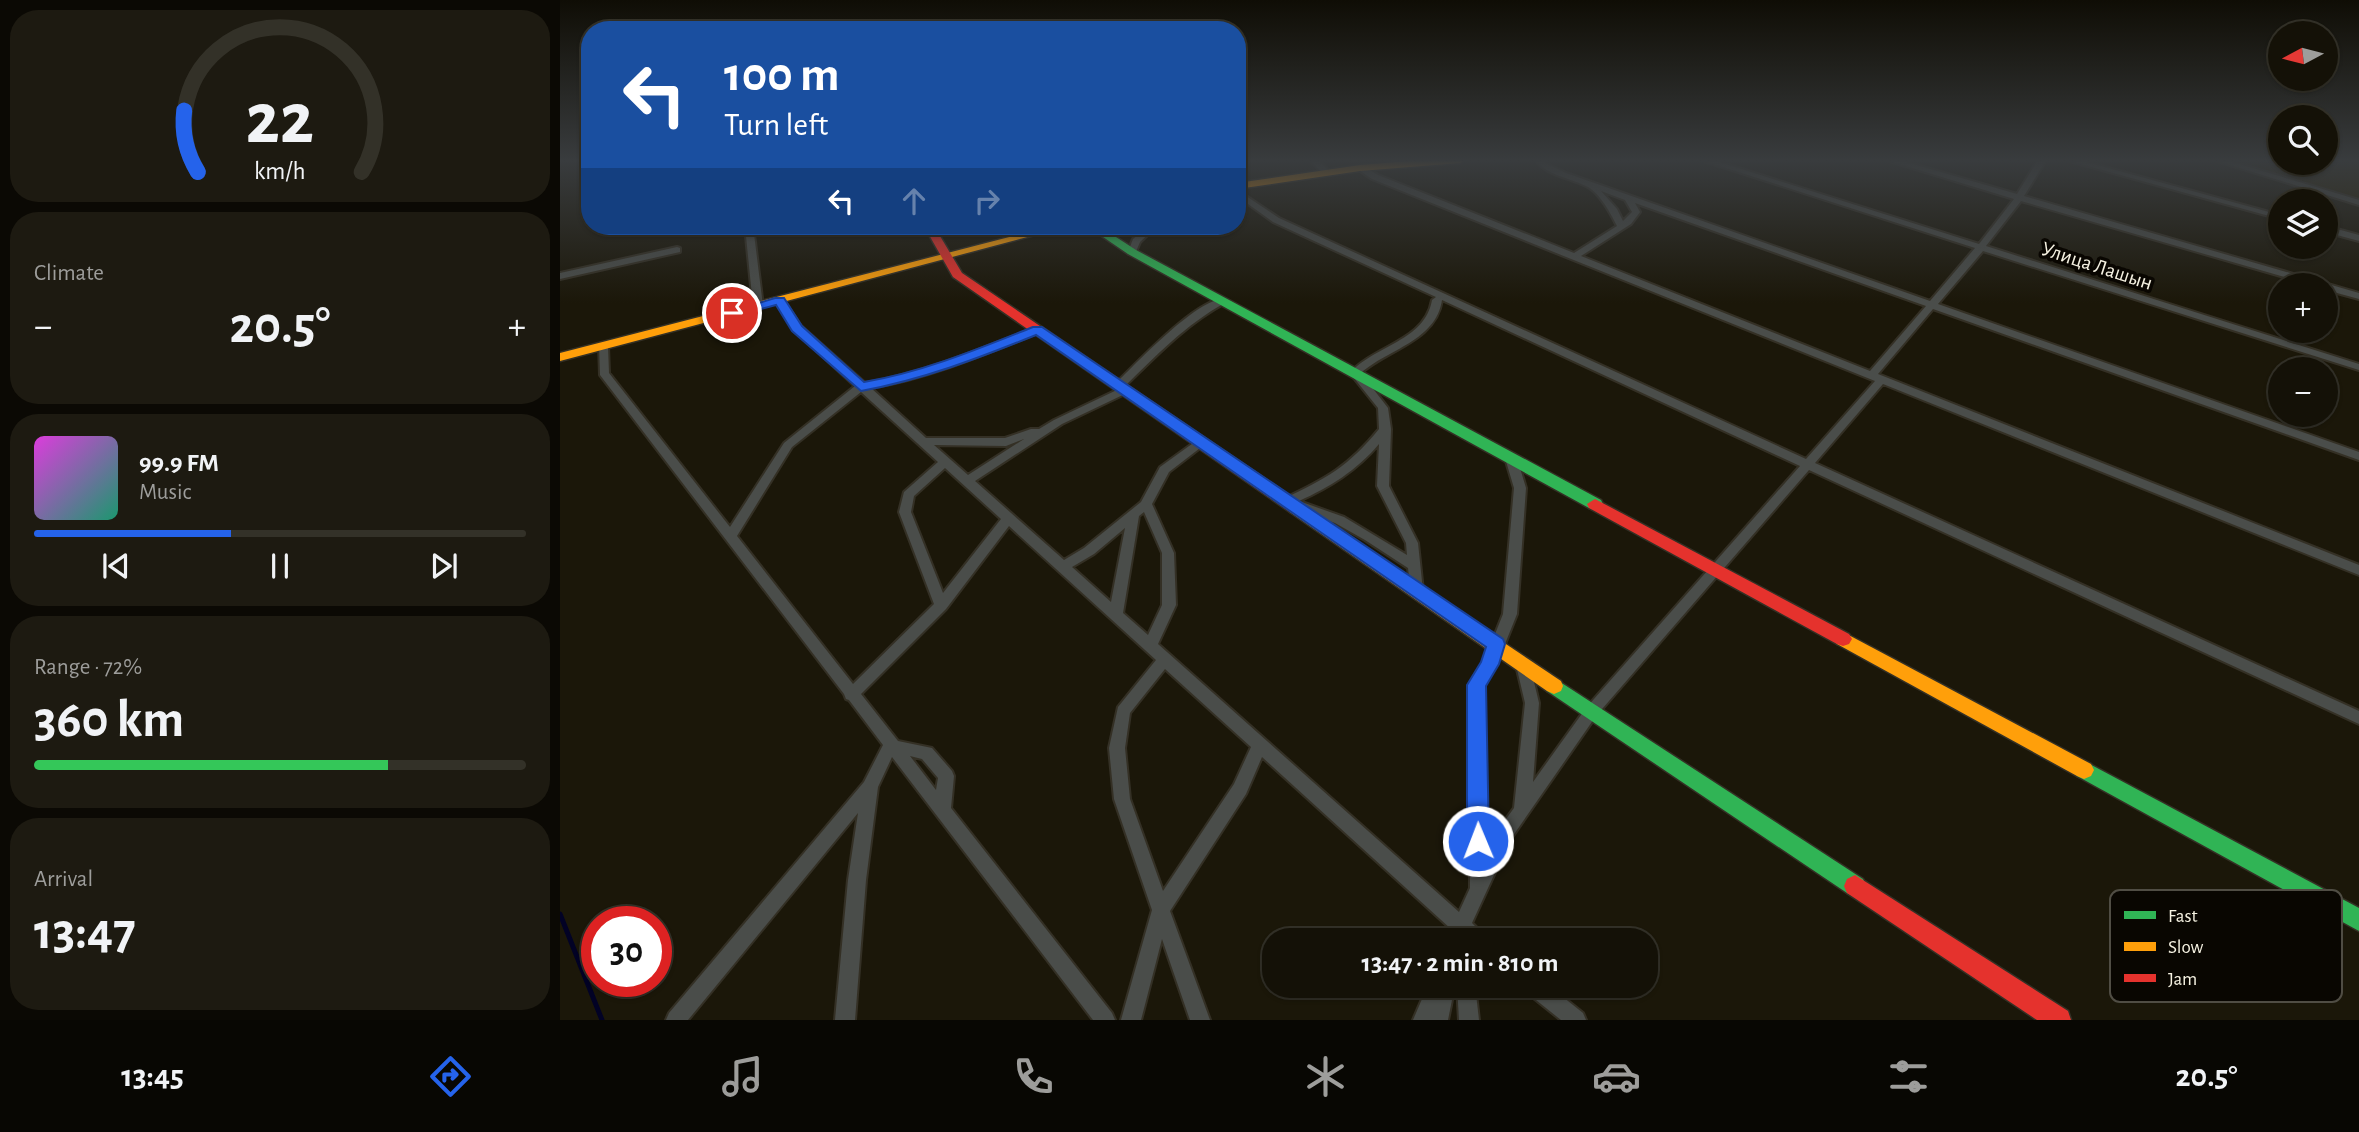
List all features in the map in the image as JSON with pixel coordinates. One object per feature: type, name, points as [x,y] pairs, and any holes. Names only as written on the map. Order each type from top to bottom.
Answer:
[{"type":"street","points":[[1259,208],[1276,220],[2359,718]]},
{"type":"street","points":[[1457,208],[2359,570]]},
{"type":"street","points":[[1611,208],[1621,226]]},
{"type":"street","points":[[1575,256],[1621,226],[1636,212],[1634,208]]},
{"type":"street","points":[[1658,208],[2359,456]]},
{"type":"street","name":"Улица Лашын","points":[[1856,208],[2359,367]]},
{"type":"street","points":[[1462,928],[1504,835],[1591,712],[1808,463],[2012,208]]},
{"type":"street","points":[[2052,208],[2279,273]]},
{"type":"street","points":[[2245,208],[2268,214]]},
{"type":"street","points":[[2338,232],[2359,237]]},
{"type":"street","points":[[750,235],[758,306]]},
{"type":"street","points":[[933,235],[957,275],[1591,712],[2059,1020]]},
{"type":"street","points":[[560,357],[1029,235]]},
{"type":"street","points":[[1106,235],[1132,252],[2304,890]]},
{"type":"street","points":[[1132,252],[1136,241],[1143,235]]},
{"type":"street","points":[[560,276],[677,250]]},
{"type":"street","points":[[2338,290],[2359,296]]},
{"type":"street","points":[[1355,373],[1365,361],[1395,348],[1421,329],[1434,317],[1437,300]]},
{"type":"street","points":[[780,301],[797,328],[945,462],[969,480],[1008,519],[1260,745],[1451,928]]},
{"type":"street","points":[[969,480],[1058,422],[1123,388],[1181,327],[1203,310],[1222,301]]},
{"type":"street","points":[[730,537],[788,445],[861,387],[895,381],[962,360],[1037,330]]},
{"type":"street","points":[[603,346],[604,373],[890,746],[1105,1020]]},
{"type":"street","points":[[1355,373],[1383,408],[1383,485],[1412,543],[1416,591]]},
{"type":"street","points":[[1383,408],[1391,393]]},
{"type":"street","points":[[922,441],[1006,442],[1058,422]]},
{"type":"street","points":[[1287,502],[1338,478],[1361,461],[1385,429]]},
{"type":"street","points":[[1062,567],[1089,551],[1133,516],[1146,504],[1164,470],[1200,443]]},
{"type":"street","points":[[1478,890],[1476,685],[1490,664],[1510,614],[1520,488],[1511,458]]},
{"type":"street","points":[[940,605],[905,512],[908,495],[945,462]]},
{"type":"street","points":[[1287,502],[1320,509],[1345,521],[1414,566]]},
{"type":"street","points":[[1146,504],[1168,553],[1169,579],[1169,605],[1150,646]]},
{"type":"street","points":[[1116,614],[1133,516]]},
{"type":"street","points":[[851,695],[940,605],[1008,519]]},
{"type":"street","points":[[1164,660],[1123,711],[1117,748],[1122,799],[1200,1020]]},
{"type":"street","points":[[1522,809],[1532,704],[1523,665]]},
{"type":"street","points":[[1131,1020],[1161,910],[1240,789],[1260,745]]},
{"type":"street","points":[[676,1020],[870,786],[890,746]]},
{"type":"street","points":[[890,746],[927,753],[946,776],[942,812]]},
{"type":"street","points":[[845,1020],[857,880],[870,786]]},
{"type":"street","points":[[2342,911],[2359,920]]},
{"type":"street","points":[[1423,1020],[1432,998]]},
{"type":"street","points":[[1438,1020],[1443,998]]},
{"type":"street","points":[[1467,998],[1469,1020]]},
{"type":"street","points":[[1548,998],[1571,1018]]},
{"type":"waterway","points":[[560,914],[602,1020]]},
{"type":"traffic: fast","points":[[1106,235],[1132,252],[1595,504]]},
{"type":"traffic: fast","points":[[1554,686],[1855,886]]},
{"type":"traffic: fast","points":[[2084,770],[2304,890]]},
{"type":"traffic: fast","points":[[2342,911],[2359,920]]},
{"type":"traffic: slow","points":[[560,357],[1029,235]]},
{"type":"traffic: slow","points":[[1296,508],[1554,686]]},
{"type":"traffic: slow","points":[[1843,639],[2084,770]]},
{"type":"traffic: jam","points":[[934,235],[957,275],[1296,508]]},
{"type":"traffic: jam","points":[[1595,504],[1843,639]]},
{"type":"traffic: jam","points":[[1855,886],[2059,1020]]},
{"type":"route","points":[[732,313],[780,301],[797,328],[861,387],[895,381],[962,360],[1037,330],[1496,644],[1490,664],[1476,685],[1478,841]]}]
